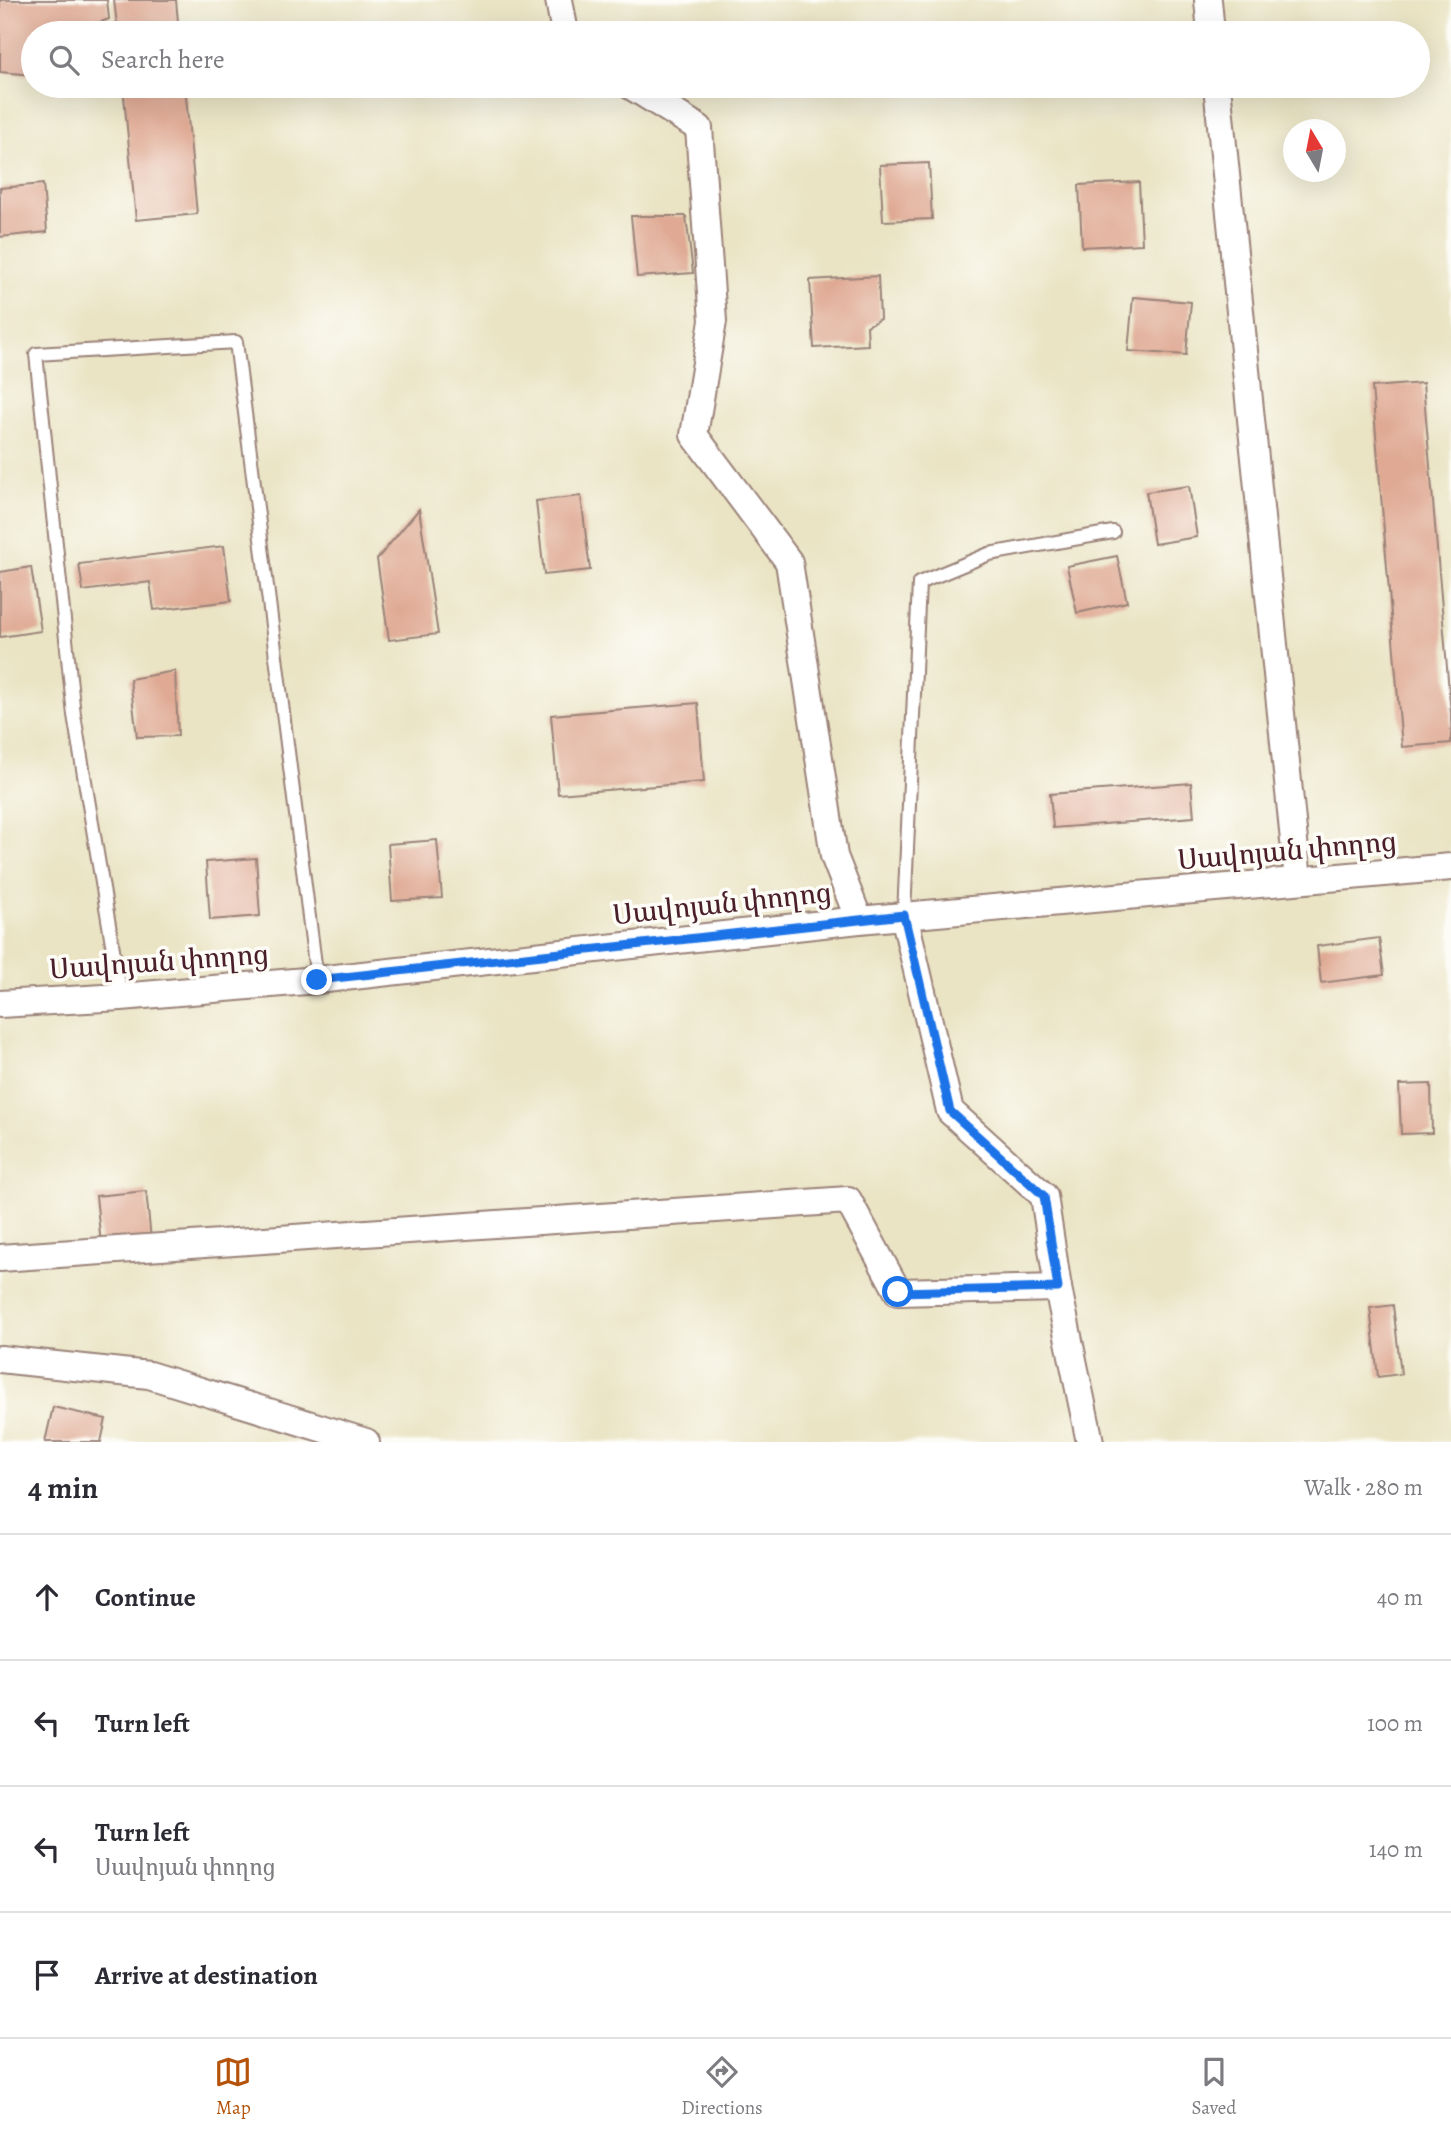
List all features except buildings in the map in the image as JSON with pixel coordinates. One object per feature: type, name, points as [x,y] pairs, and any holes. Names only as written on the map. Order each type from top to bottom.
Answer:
[{"type":"street","points":[[559,0],[563,21]]},
{"type":"street","points":[[1208,0],[1210,21]]},
{"type":"street","points":[[650,98],[699,128],[713,321],[694,435],[789,562],[834,856],[859,920]]},
{"type":"street","points":[[1218,98],[1297,880]]},
{"type":"street","name":"Սավոյան փողոց","points":[[0,1004],[121,997],[317,980],[904,915],[1451,867]]},
{"type":"street","points":[[904,915],[950,1111],[1044,1196],[1058,1288],[1090,1442]]},
{"type":"street","points":[[0,1258],[848,1200],[898,1292],[1058,1288]]},
{"type":"street","points":[[0,1359],[149,1376],[366,1442]]},
{"type":"lane","points":[[121,997],[74,715],[36,354],[236,342],[317,980]]},
{"type":"lane","points":[[904,915],[919,583],[989,554],[1113,532]]},
{"type":"route","points":[[317,980],[904,915],[950,1111],[1044,1196],[1058,1288],[898,1292]]}]
